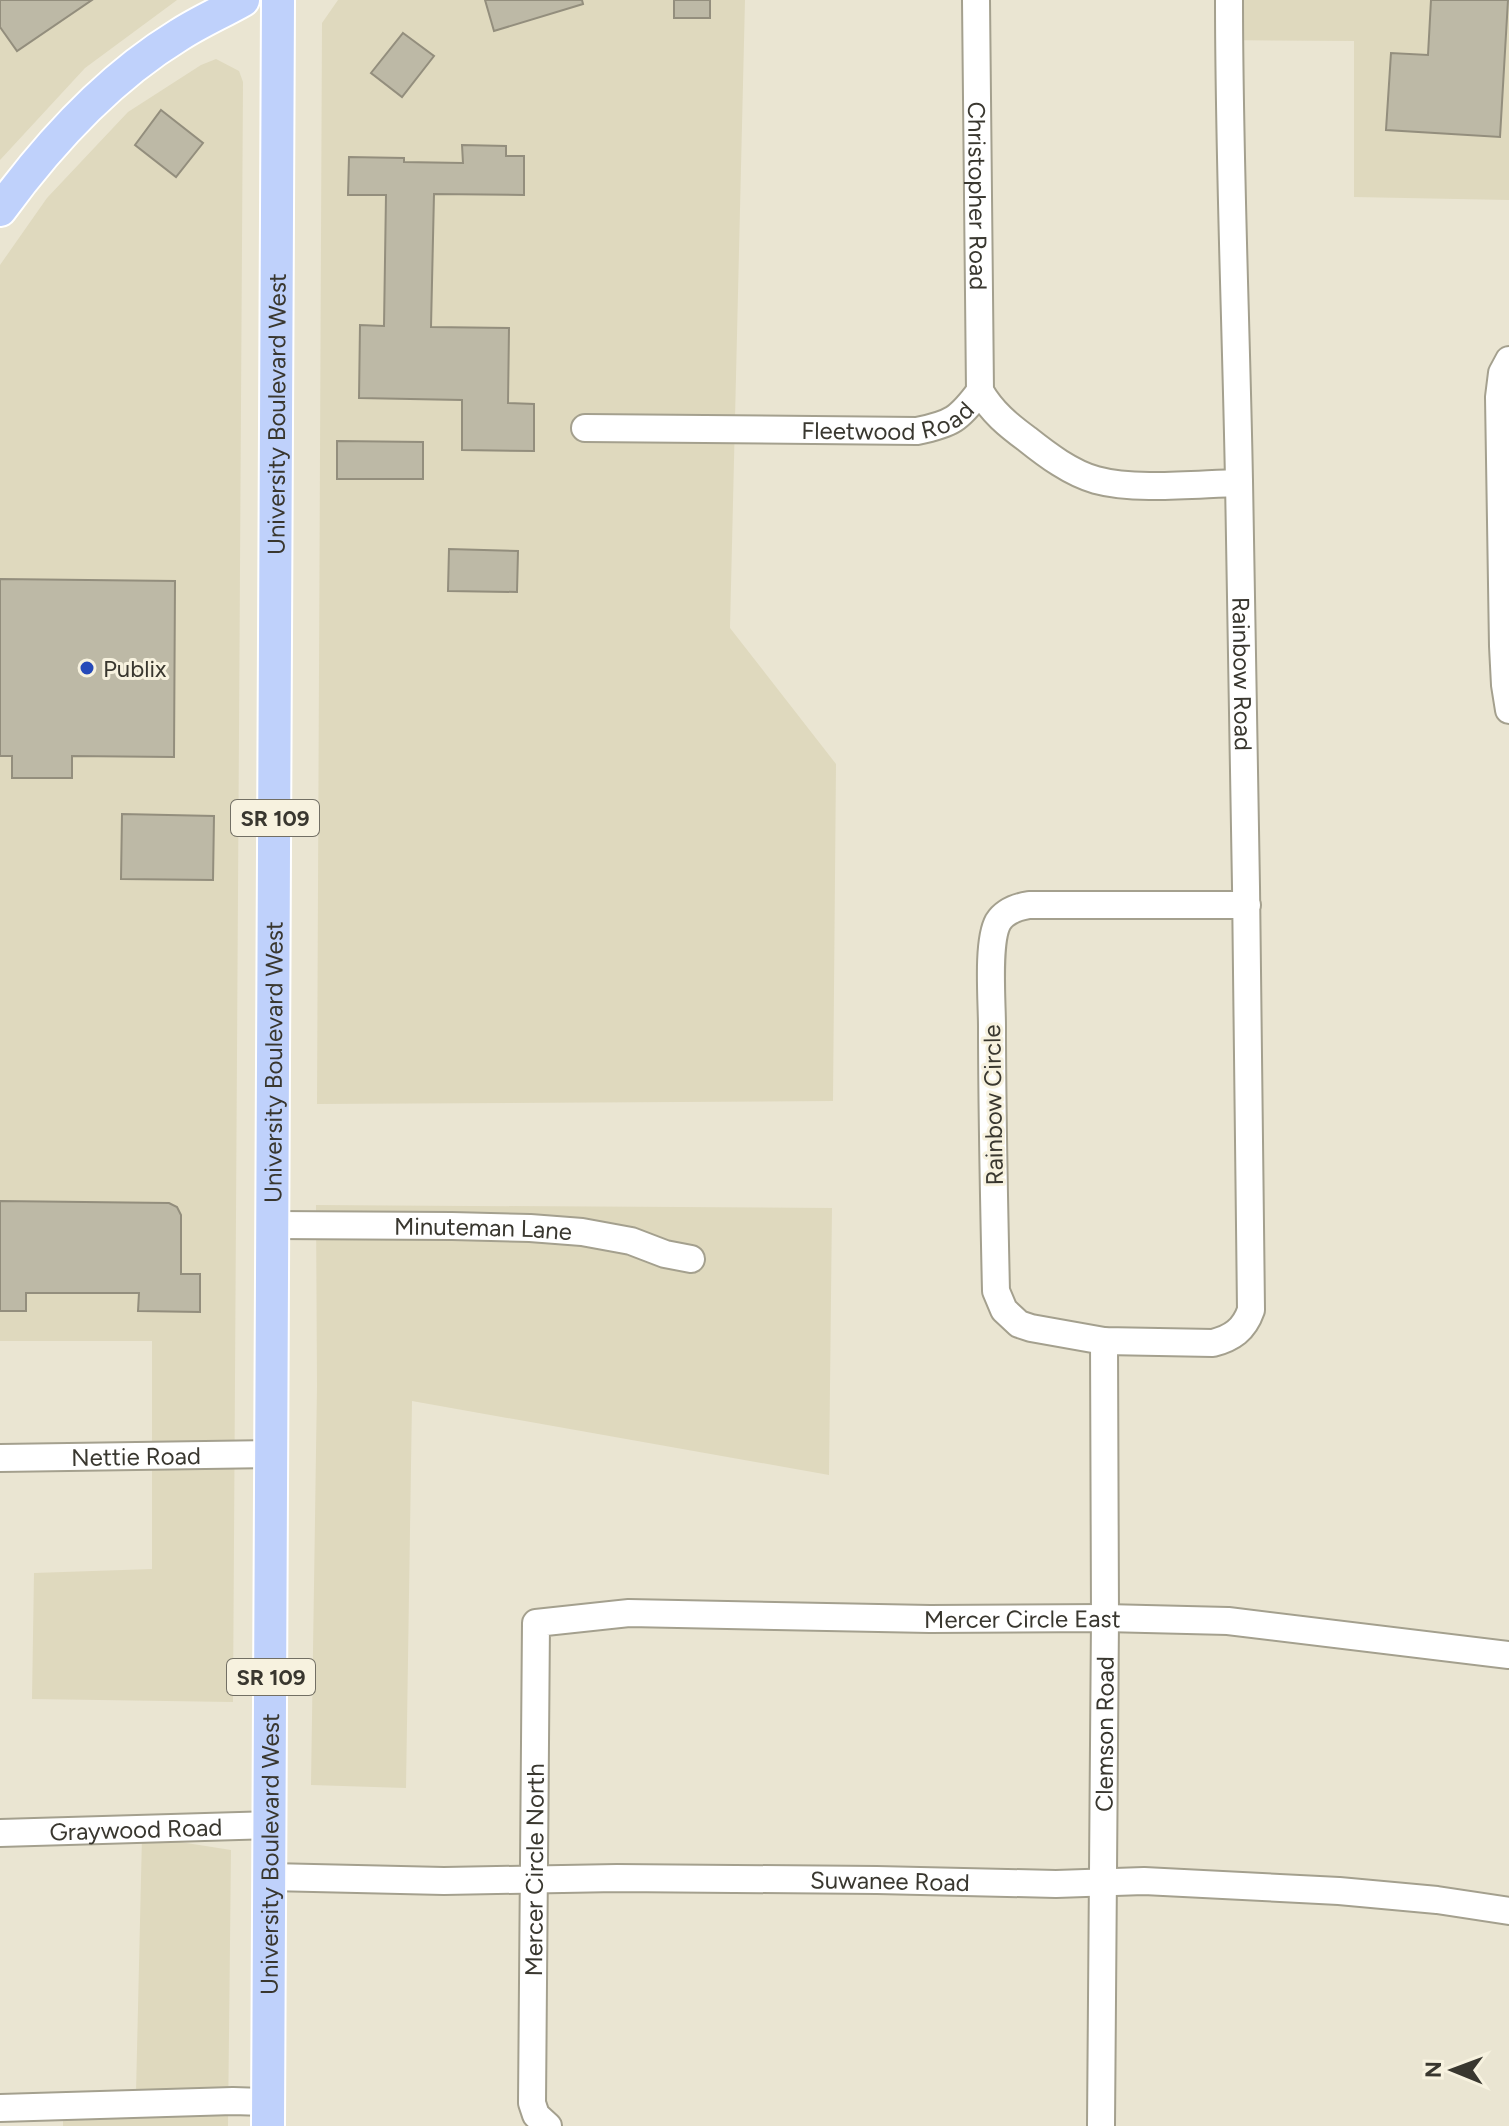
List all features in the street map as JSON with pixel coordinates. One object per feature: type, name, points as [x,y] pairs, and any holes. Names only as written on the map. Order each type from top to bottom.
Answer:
[{"type":"main road","points":[[0,210],[45,152],[94,100],[178,36],[243,0]]},
{"type":"main road","name":"University Boulevard West","points":[[268,2114],[278,0]]},
{"type":"street","name":"Christopher Road","points":[[976,0],[980,391]]},
{"type":"street","name":"Rainbow Road","points":[[1228,1339],[1247,1321],[1251,1310],[1247,905],[1229,124],[1229,0]]},
{"type":"street","points":[[1509,360],[1502,373],[1499,397],[1503,646],[1509,710]]},
{"type":"street","name":"Fleetwood Road","points":[[585,428],[917,431],[941,426],[962,415],[980,391],[1003,421],[1034,445],[1073,471],[1097,480],[1131,485],[1239,483]]},
{"type":"street","name":"Rainbow Circle","points":[[1228,1339],[1213,1343],[1104,1341],[1031,1328],[1019,1324],[1004,1310],[996,1291],[992,942],[998,923],[1018,906],[1247,905]]},
{"type":"street","name":"Minuteman Lane","points":[[273,1225],[452,1226],[582,1232],[631,1241],[665,1254],[691,1259]]},
{"type":"street","name":"Clemson Road","points":[[1101,2126],[1104,1341]]},
{"type":"street","name":"Nettie Road","points":[[0,1458],[272,1454]]},
{"type":"street","name":"Mercer Circle East","points":[[536,1623],[629,1613],[1228,1621],[1509,1655]]},
{"type":"street","name":"Mercer Circle North","points":[[536,1623],[532,2103],[542,2120]]},
{"type":"street","name":"Graywood Road","points":[[0,1833],[271,1825]]},
{"type":"street","name":"Suwanee Road","points":[[270,1877],[444,1881],[877,1880],[1056,1884],[1144,1881],[1339,1891],[1437,1900],[1509,1911]]},
{"type":"street","points":[[0,2108],[233,2101],[268,2114]]},
{"type":"shaded area","points":[[0,0],[177,0],[85,68],[0,160]]},
{"type":"shaded area","points":[[338,0],[745,0],[730,628],[836,764],[833,1101],[317,1104],[322,23]]},
{"type":"shaded area","points":[[1218,0],[1509,0],[1509,200],[1354,197],[1354,41],[1218,40]]},
{"type":"shaded area","points":[[216,59],[239,71],[243,82],[233,1702],[32,1699],[34,1573],[152,1569],[152,1341],[0,1341],[0,265],[47,198],[128,112],[201,65]]},
{"type":"shaded area","points":[[316,1205],[832,1208],[829,1475],[412,1401],[406,1788],[311,1785],[317,1386]]},
{"type":"shaded area","points":[[142,1836],[231,1850],[228,2126],[63,2126],[63,2092],[136,2093]]},
{"type":"building","points":[[0,0],[92,0],[17,51],[0,27]]},
{"type":"building","points":[[485,0],[582,0],[583,4],[494,31]]},
{"type":"building","points":[[674,0],[710,0],[710,18],[674,18]]},
{"type":"building","points":[[1431,0],[1508,0],[1500,137],[1386,130],[1391,53],[1428,55]]},
{"type":"building","points":[[403,33],[434,56],[402,97],[371,73]]},
{"type":"building","points":[[161,110],[203,143],[176,177],[135,145]]},
{"type":"building","points":[[462,145],[506,146],[506,156],[524,156],[524,195],[434,194],[431,327],[509,328],[508,403],[534,404],[534,451],[462,450],[462,400],[359,398],[360,325],[384,326],[386,195],[348,195],[349,157],[463,163]]},
{"type":"building","points":[[337,441],[423,442],[423,479],[337,479]]},
{"type":"building","points":[[449,549],[518,551],[517,592],[448,591]]},
{"type":"building","name":"Publix","points":[[0,579],[175,581],[174,757],[72,756],[72,778],[12,778],[12,756],[0,756]]},
{"type":"building","points":[[122,814],[214,816],[213,880],[121,879]]},
{"type":"building","points":[[0,1201],[169,1203],[177,1207],[181,1215],[181,1274],[200,1274],[200,1312],[138,1311],[139,1293],[26,1293],[26,1311],[0,1311]]},
{"type":"place","name":"Publix","points":[[87,668]]}]
